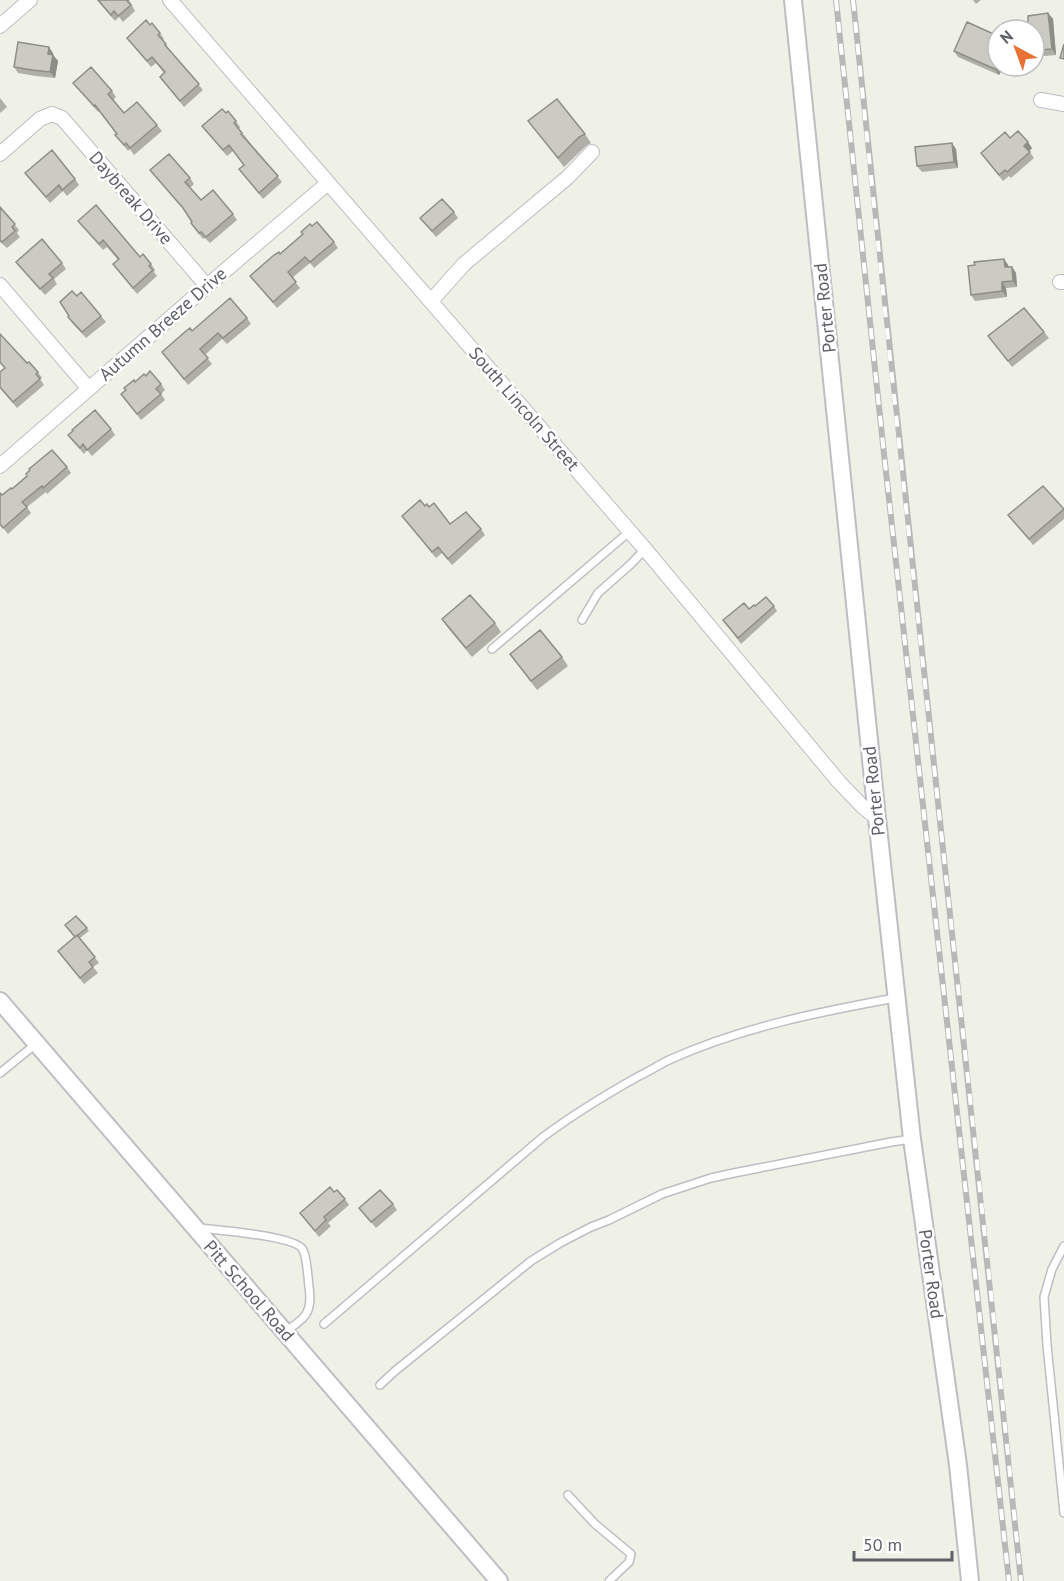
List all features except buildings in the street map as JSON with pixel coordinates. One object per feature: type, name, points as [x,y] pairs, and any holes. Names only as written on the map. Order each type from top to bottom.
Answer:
[{"type":"street","points":[[0,26],[30,0]]},
{"type":"street","name":"South Lincoln Street","points":[[170,0],[645,549],[839,782],[877,818]]},
{"type":"street","name":"Porter Road","points":[[793,0],[912,1139],[958,1465],[970,1581]]},
{"type":"street","points":[[1041,100],[1064,104]]},
{"type":"street","name":"Daybreak Drive","points":[[0,154],[40,119],[52,114],[62,118],[207,286]]},
{"type":"street","points":[[431,301],[464,264],[568,177],[592,152]]},
{"type":"street","name":"Autumn Breeze Drive","points":[[0,466],[328,183]]},
{"type":"street","points":[[0,285],[89,388]]},
{"type":"street","name":"Pitt School Road","points":[[0,1001],[499,1581]]},
{"type":"lane","points":[[492,649],[629,532]]},
{"type":"lane","points":[[582,620],[598,593],[645,549]]},
{"type":"lane","points":[[324,1324],[543,1137],[600,1098],[670,1059],[725,1038],[843,1006],[898,997]]},
{"type":"lane","points":[[0,1073],[37,1043]]},
{"type":"lane","points":[[380,1385],[531,1261],[560,1243],[633,1207],[662,1194],[723,1175],[912,1139]]},
{"type":"lane","points":[[195,1228],[283,1239],[296,1243],[303,1250],[311,1300],[304,1318],[284,1332]]},
{"type":"lane","points":[[1064,1246],[1052,1269],[1044,1297],[1064,1513]]},
{"type":"lane","points":[[568,1495],[595,1524],[631,1554],[629,1562],[609,1581]]},
{"type":"railway","points":[[836,0],[1009,1581]]},
{"type":"railway","points":[[853,0],[1021,1581]]}]
